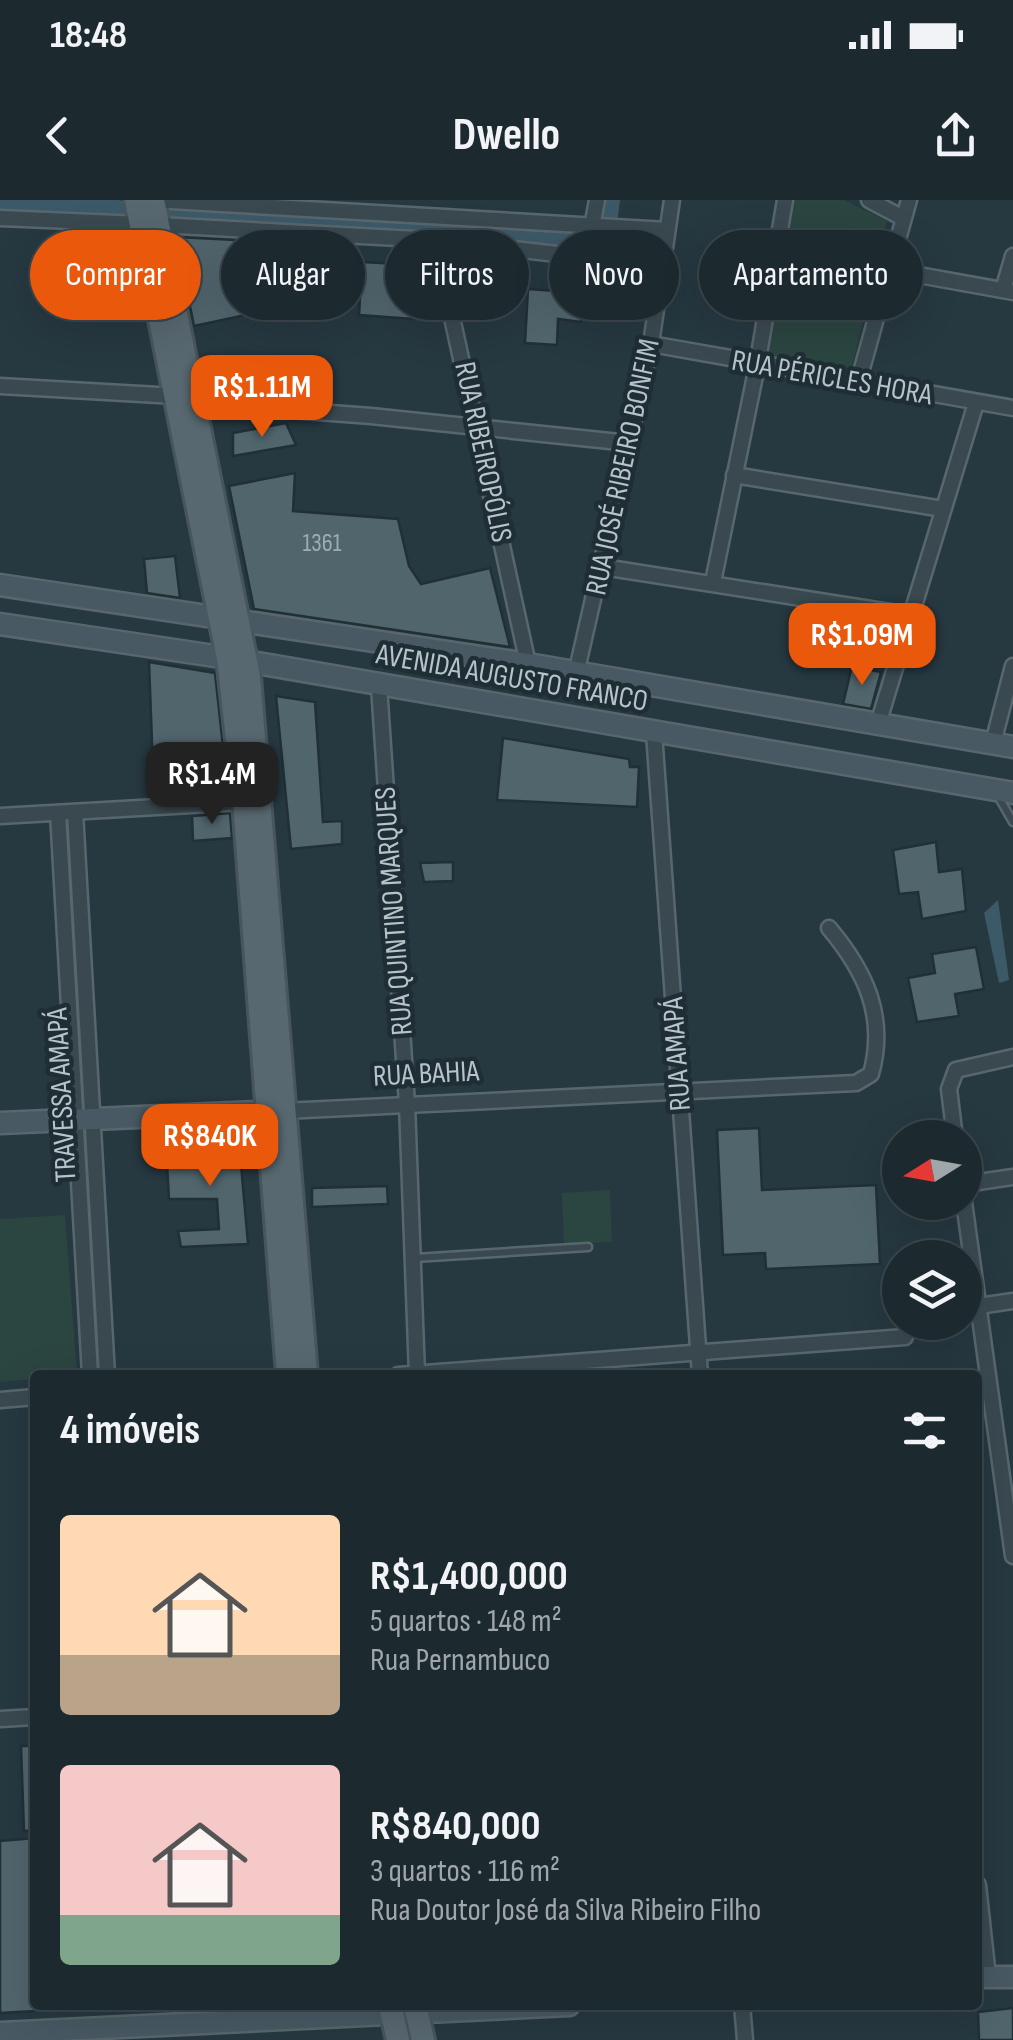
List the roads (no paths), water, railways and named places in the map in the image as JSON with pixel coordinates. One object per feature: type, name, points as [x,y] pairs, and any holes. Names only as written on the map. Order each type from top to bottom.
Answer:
[{"type":"main road","points":[[136,200],[150,224]]},
{"type":"main road","points":[[153,200],[150,224],[237,660],[276,1112],[288,1370]]},
{"type":"main road","name":"AVENIDA AUGUSTO FRANCO","points":[[0,585],[528,664],[1003,745]]},
{"type":"main road","name":"AVENIDA AUGUSTO FRANCO","points":[[0,624],[237,660],[1004,792]]},
{"type":"main road","points":[[237,660],[244,802],[305,1370]]},
{"type":"main road","name":"RUA BAHIA","points":[[0,1122],[276,1112]]},
{"type":"main road","points":[[983,1977],[1013,1976]]},
{"type":"main road","points":[[0,2033],[140,2032],[391,2010],[398,2040]]},
{"type":"main road","points":[[423,2040],[428,2010]]},
{"type":"street","points":[[153,200],[667,230]]},
{"type":"street","points":[[430,200],[433,217]]},
{"type":"street","points":[[592,227],[598,200]]},
{"type":"street","name":"RUA JOSÉ RIBEIRO BONFIM","points":[[667,230],[672,200]]},
{"type":"street","points":[[713,582],[758,366],[785,200]]},
{"type":"street","points":[[869,200],[903,218]]},
{"type":"street","points":[[900,230],[909,200]]},
{"type":"street","points":[[0,218],[385,237]]},
{"type":"street","points":[[923,276],[1008,291],[1013,256]]},
{"type":"street","name":"RUA RIBEIROPÓLIS","points":[[454,320],[528,664]]},
{"type":"street","name":"RUA JOSÉ RIBEIRO BONFIM","points":[[576,674],[603,567],[654,320]]},
{"type":"street","points":[[858,384],[877,320]]},
{"type":"street","name":"RUA PÉRICLES HORA","points":[[651,344],[858,384],[1013,408]]},
{"type":"street","points":[[0,386],[628,443]]},
{"type":"street","points":[[878,724],[976,403]]},
{"type":"street","points":[[734,474],[943,509]]},
{"type":"street","points":[[603,567],[909,616]]},
{"type":"street","points":[[1003,745],[1013,666]]},
{"type":"street","name":"RUA QUINTINO MARQUES","points":[[379,686],[407,1104],[417,1370]]},
{"type":"street","name":"RUA AMAPÁ","points":[[654,733],[700,1370]]},
{"type":"street","points":[[0,816],[244,802]]},
{"type":"street","name":"TRAVESSA AMAPÁ","points":[[75,812],[90,1370]]},
{"type":"street","name":"TRAVESSA AMAPÁ","points":[[58,813],[106,1370]]},
{"type":"street","name":"RUA BAHIA","points":[[276,1112],[856,1083],[871,1074],[874,1061],[872,997],[855,959],[829,928]]},
{"type":"street","points":[[954,1120],[951,1078],[968,1064],[1013,1057]]},
{"type":"street","points":[[982,1182],[1013,1177]]},
{"type":"street","points":[[982,1306],[1013,1301]]},
{"type":"street","points":[[982,1328],[1013,1552]]},
{"type":"street","points":[[480,1370],[882,1339]]},
{"type":"street","points":[[0,1400],[30,1397]]},
{"type":"street","points":[[995,1426],[1013,1424]]},
{"type":"street","points":[[0,1719],[30,1716]]},
{"type":"street","points":[[742,2010],[745,2040]]},
{"type":"lane","points":[[1004,792],[1013,822]]},
{"type":"lane","points":[[414,1258],[588,1246]]},
{"type":"water","points":[[998,900],[1009,980],[999,983],[984,913]]},
{"type":"waterway","points":[[609,216],[611,200]]},
{"type":"waterway","points":[[0,203],[118,209]]},
{"type":"waterway","points":[[168,213],[549,239]]},
{"type":"waterway","points":[[67,832],[86,1130]]}]
